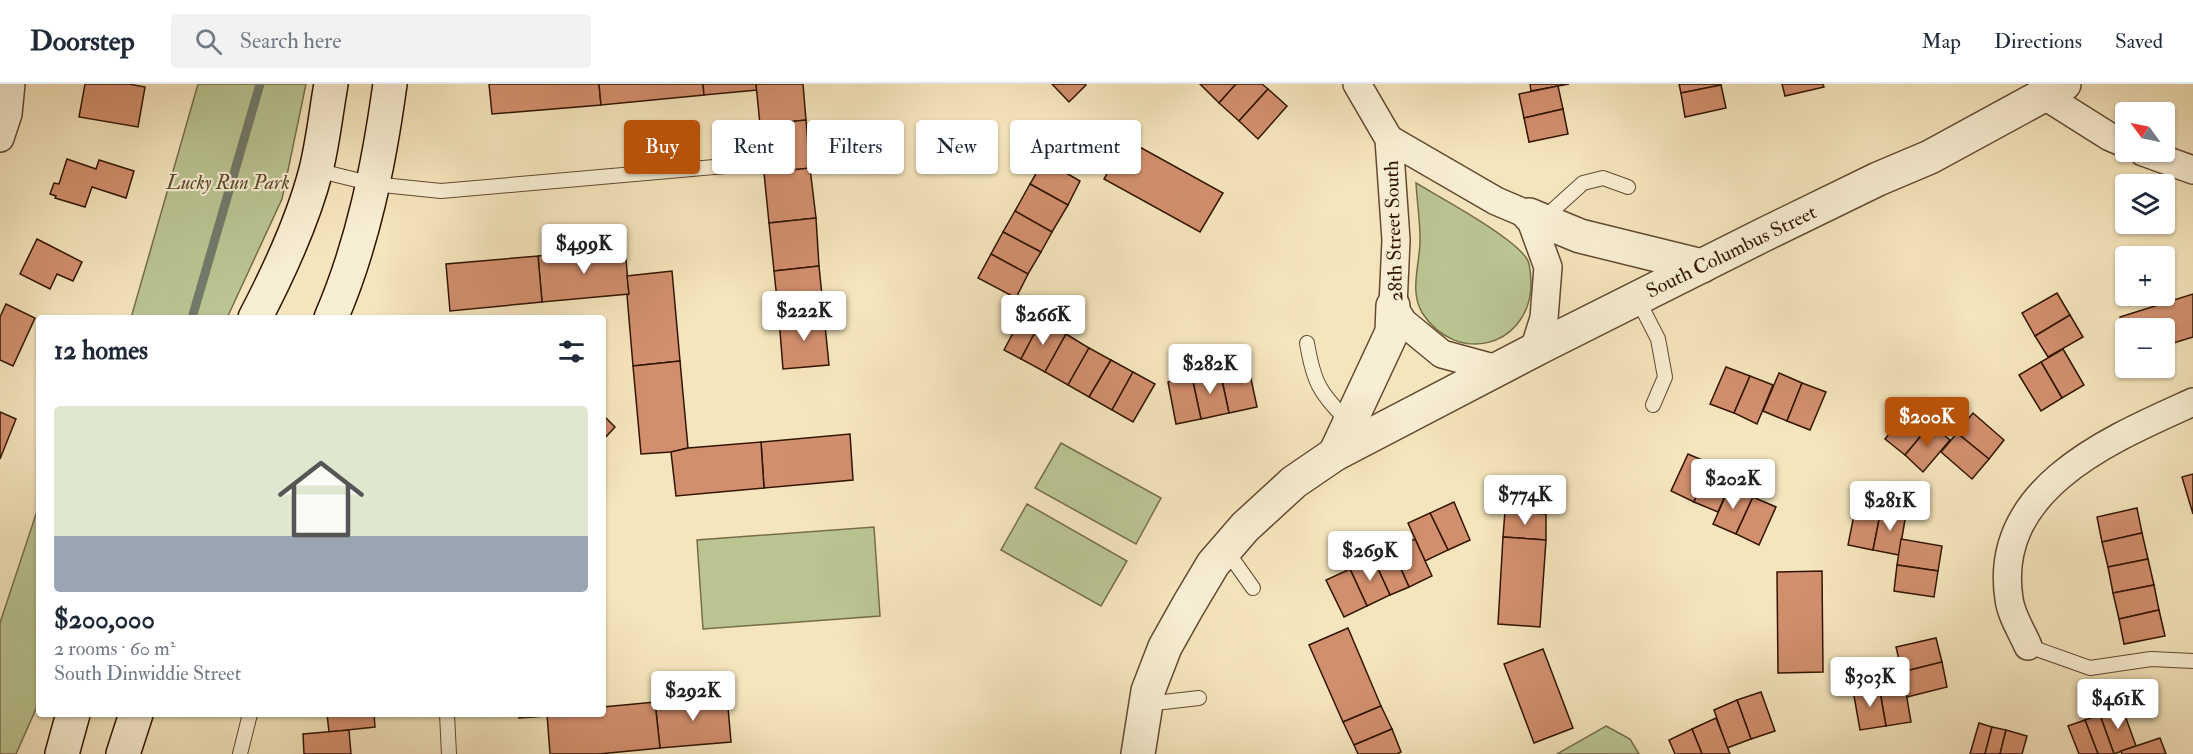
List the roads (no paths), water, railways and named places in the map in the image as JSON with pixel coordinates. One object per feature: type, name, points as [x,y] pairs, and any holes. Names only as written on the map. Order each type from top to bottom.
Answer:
[{"type":"street","points":[[0,138],[8,114],[11,84]]},
{"type":"street","points":[[257,315],[270,290],[301,216],[316,170],[331,84]]},
{"type":"street","points":[[332,315],[361,234],[374,184],[390,84]]},
{"type":"street","name":"28th Street South","points":[[1357,84],[1389,139],[1396,240],[1393,306],[1403,322],[1442,354],[1497,369]]},
{"type":"street","name":"South Columbus Street","points":[[1138,754],[1148,691],[1165,647],[1214,564],[1245,527],[1294,482],[1335,454],[1637,298],[1878,179],[1930,157],[2059,87],[2110,137],[2115,139]]},
{"type":"street","name":"28th Street South","points":[[1389,139],[1496,201],[1536,217]]},
{"type":"street","points":[[2171,162],[2193,170]]},
{"type":"street","points":[[1536,217],[1580,236],[1702,266]]},
{"type":"street","points":[[1534,350],[1544,318],[1548,267],[1536,217]]},
{"type":"street","points":[[1335,454],[1392,332],[1393,306]]},
{"type":"street","points":[[2028,646],[2009,601],[2008,561],[2020,523],[2045,490],[2073,464],[2112,440],[2193,402]]},
{"type":"street","points":[[62,754],[72,717]]},
{"type":"street","points":[[123,754],[135,717]]},
{"type":"lane","points":[[316,170],[374,184],[441,191],[712,167]]},
{"type":"lane","points":[[1536,217],[1583,183],[1603,178],[1628,187]]},
{"type":"lane","points":[[1637,298],[1658,339],[1665,377],[1653,405]]},
{"type":"lane","points":[[1307,343],[1312,372],[1323,396],[1349,423]]},
{"type":"lane","points":[[1226,550],[1253,588]]},
{"type":"lane","points":[[2028,646],[2090,668],[2151,659],[2193,661]]},
{"type":"lane","points":[[1146,704],[1199,699]]},
{"type":"lane","points":[[240,754],[249,717]]},
{"type":"lane","points":[[447,717],[449,754]]},
{"type":"waterway","points":[[193,315],[260,84]]},
{"type":"park label","name":"Lucky Run Park","points":[[228,182]]}]
